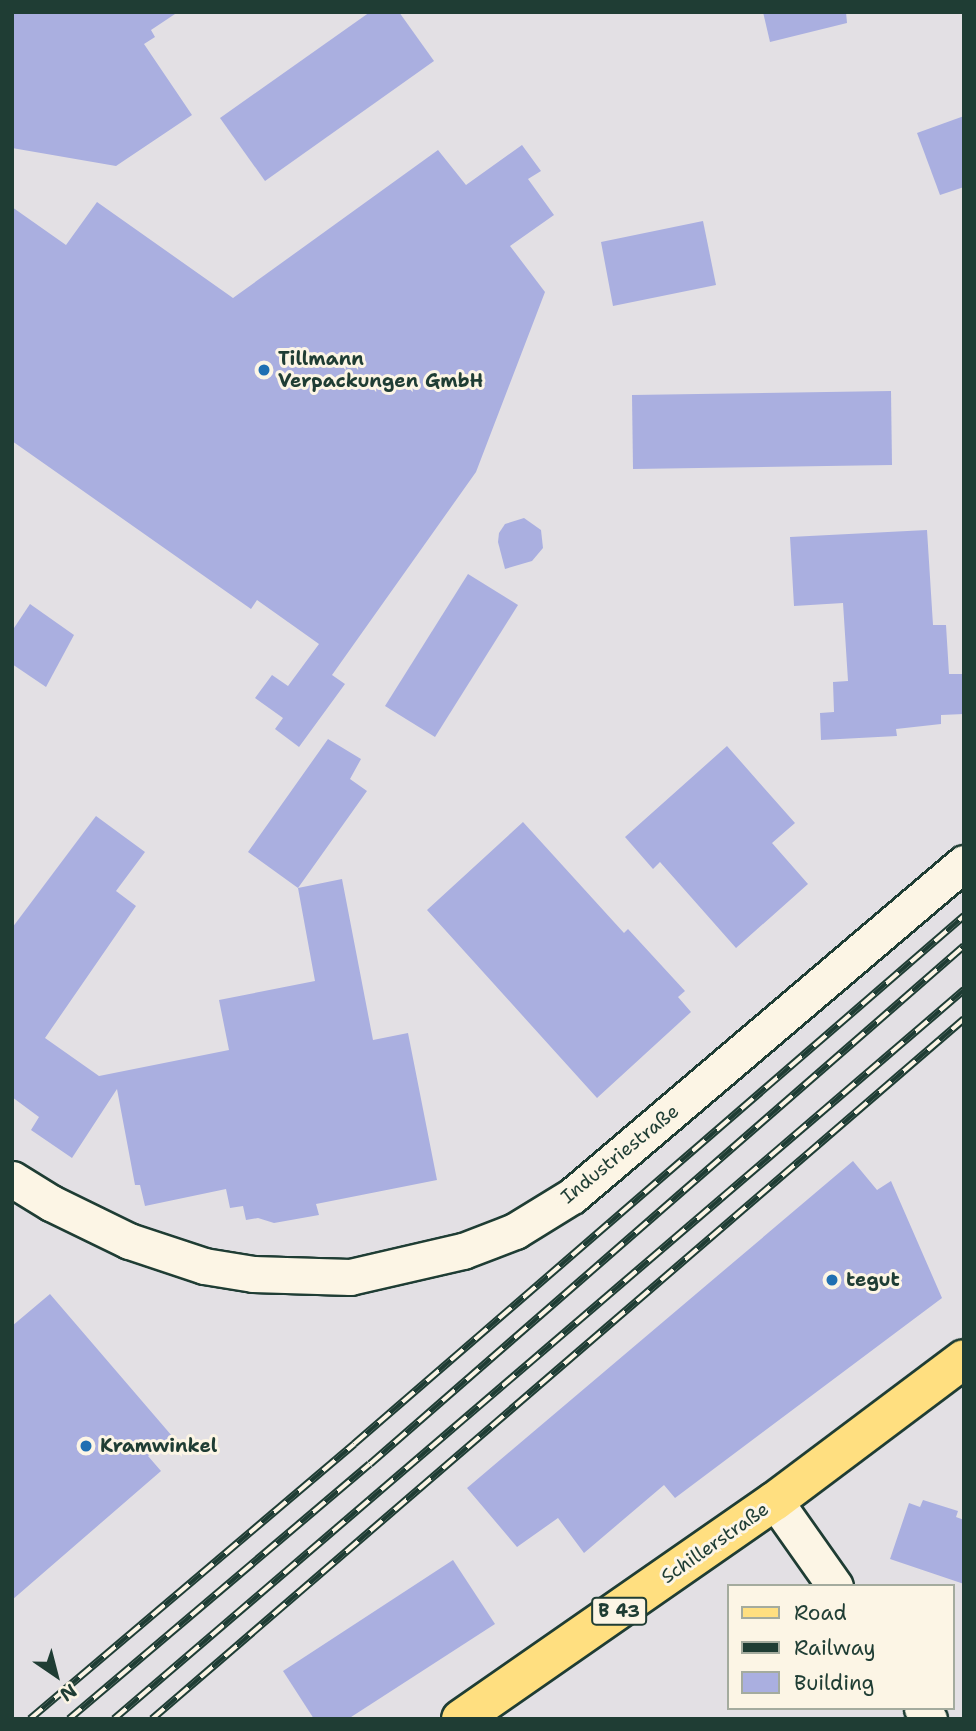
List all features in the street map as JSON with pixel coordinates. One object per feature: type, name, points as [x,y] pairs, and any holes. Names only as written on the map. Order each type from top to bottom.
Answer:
[{"type":"main road","name":"Schillerstraße","points":[[461,1719],[775,1501],[964,1359]]},
{"type":"street","name":"Industriestraße","points":[[12,1179],[51,1203],[128,1241],[204,1266],[253,1274],[350,1278],[463,1251],[515,1231],[572,1196],[964,863]]},
{"type":"street","points":[[775,1501],[834,1584]]},
{"type":"building","points":[[12,12],[178,12],[151,30],[155,37],[144,44],[192,115],[116,166],[12,148]]},
{"type":"building","points":[[370,12],[399,12],[434,61],[265,181],[220,118]]},
{"type":"building","points":[[763,12],[846,12],[847,23],[770,42]]},
{"type":"building","points":[[964,116],[964,187],[940,195],[917,133]]},
{"type":"building","name":"Tillmann Verpackungen GmbH","points":[[522,145],[541,171],[528,179],[554,215],[510,246],[545,292],[476,472],[332,675],[345,684],[299,747],[275,729],[283,718],[255,698],[272,675],[288,686],[319,644],[257,600],[251,609],[12,441],[12,207],[66,245],[97,202],[233,298],[438,150],[466,185]]},
{"type":"building","points":[[703,221],[716,285],[613,306],[601,242]]},
{"type":"building","points":[[891,391],[892,465],[633,469],[632,395]]},
{"type":"building","points":[[524,518],[541,530],[543,548],[532,561],[505,569],[498,542],[499,533],[505,524]]},
{"type":"building","points":[[927,530],[933,625],[946,625],[949,674],[964,674],[964,714],[941,715],[941,724],[896,729],[897,736],[821,740],[820,713],[834,712],[833,682],[848,681],[843,603],[794,606],[790,537]]},
{"type":"building","points":[[468,574],[518,605],[435,737],[385,706]]},
{"type":"building","points":[[30,604],[74,635],[46,687],[12,664],[12,631]]},
{"type":"building","points":[[328,739],[361,759],[350,779],[367,791],[298,888],[248,852]]},
{"type":"building","points":[[727,746],[795,823],[772,843],[808,884],[736,948],[660,862],[653,869],[625,837]]},
{"type":"building","points":[[96,816],[145,852],[116,891],[136,906],[45,1038],[99,1076],[229,1050],[219,1000],[315,981],[298,888],[342,879],[373,1040],[408,1033],[437,1180],[316,1204],[319,1215],[274,1223],[258,1218],[246,1220],[243,1206],[230,1208],[226,1189],[145,1206],[140,1185],[135,1185],[117,1089],[72,1158],[31,1130],[39,1117],[12,1097],[12,928]]},
{"type":"building","points":[[523,822],[624,933],[628,929],[685,991],[678,997],[691,1012],[597,1098],[427,910]]},
{"type":"building","points":[[853,1161],[877,1190],[891,1181],[942,1298],[675,1498],[664,1485],[584,1553],[558,1518],[517,1547],[467,1488]]},
{"type":"building","name":"Kramwinkel","points":[[50,1294],[172,1436],[148,1456],[161,1471],[12,1600],[12,1326]]},
{"type":"building","points":[[923,1500],[958,1511],[956,1517],[964,1520],[964,1584],[890,1559],[909,1503],[920,1507]]},
{"type":"building","points":[[453,1560],[495,1624],[348,1719],[314,1719],[283,1671]]},
{"type":"railway","points":[[30,1719],[354,1444],[964,916]]},
{"type":"railway","points":[[69,1719],[370,1464],[964,946]]},
{"type":"railway","points":[[114,1719],[964,990]]},
{"type":"railway","points":[[152,1719],[964,1019]]},
{"type":"place","name":"Tillmann Verpackungen GmbH","points":[[264,370]]},
{"type":"place","name":"tegut","points":[[832,1280]]},
{"type":"place","name":"Kramwinkel","points":[[86,1446]]}]
